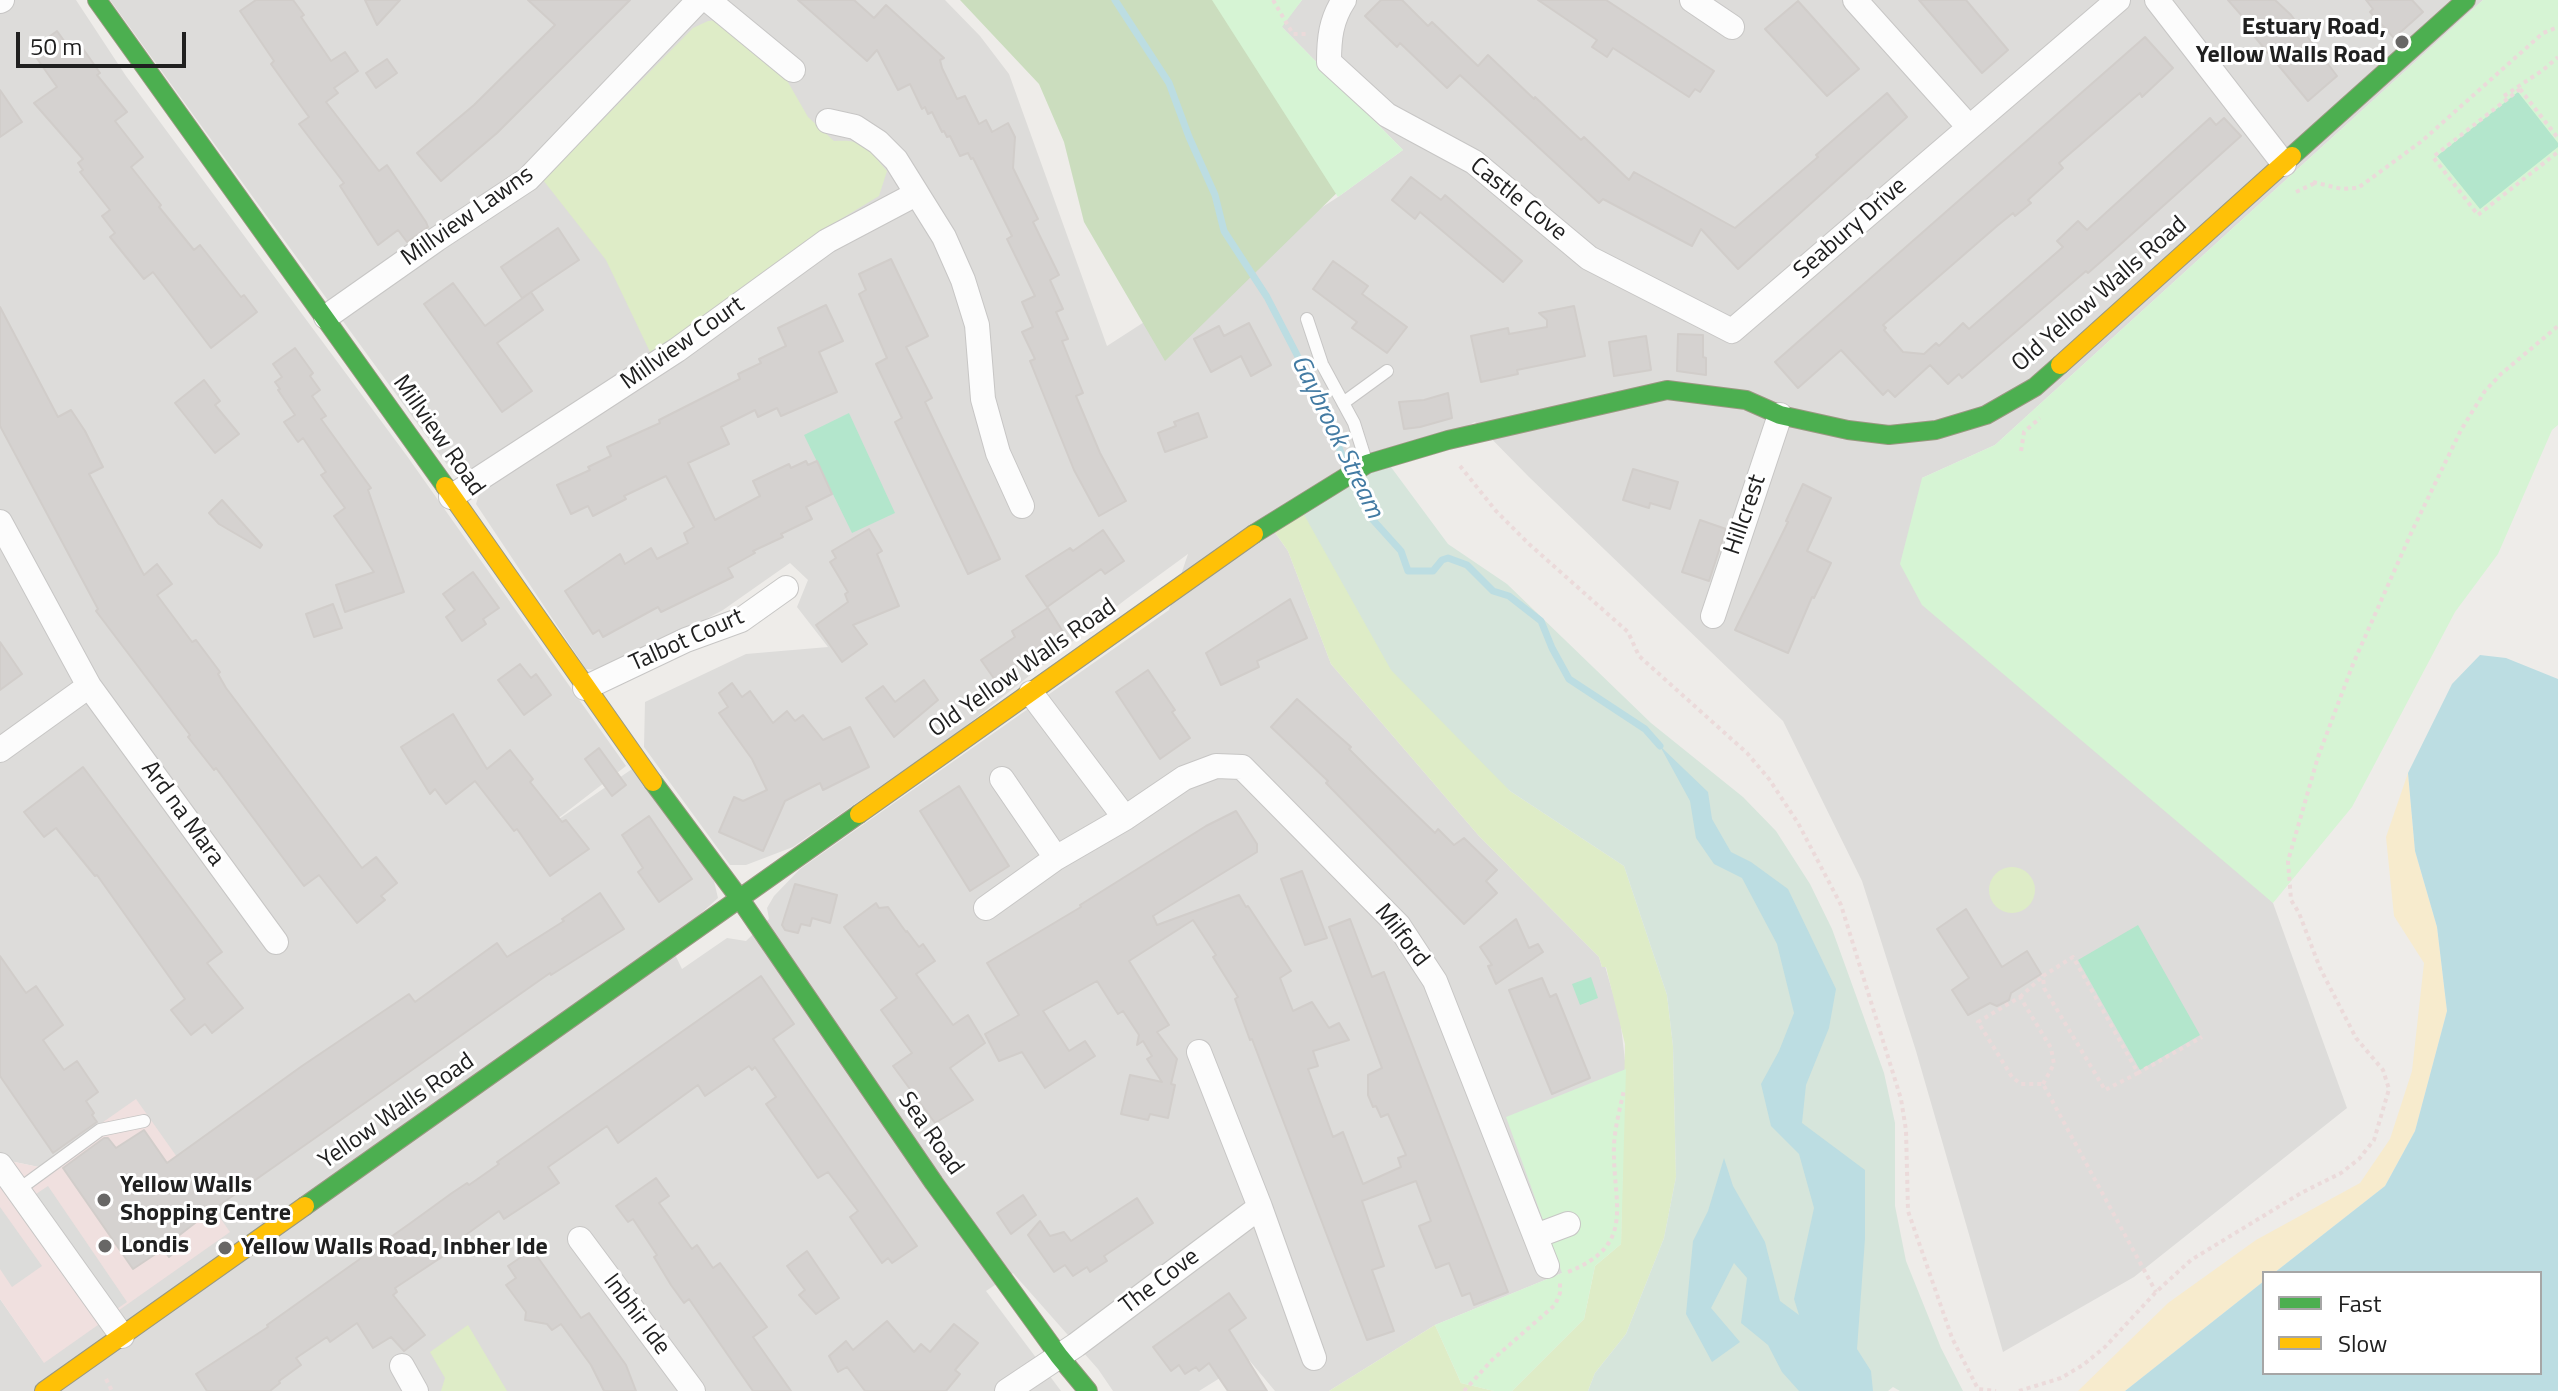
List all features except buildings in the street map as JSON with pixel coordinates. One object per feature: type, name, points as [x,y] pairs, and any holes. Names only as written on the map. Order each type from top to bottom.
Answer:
[{"type":"street","name":"Millview Road","points":[[97,0],[326,317],[585,688],[740,899]]},
{"type":"street","name":"Millview Lawns","points":[[326,317],[528,179],[699,0]]},
{"type":"street","points":[[708,0],[793,70]]},
{"type":"street","points":[[1329,35],[1344,0]]},
{"type":"street","points":[[1692,0],[1732,27]]},
{"type":"street","points":[[1855,0],[1969,127]]},
{"type":"street","name":"Seabury Drive","points":[[1732,331],[2118,0]]},
{"type":"street","points":[[2157,0],[2284,164]]},
{"type":"street","name":"Old Yellow Walls Road","points":[[740,899],[1255,534],[1365,465],[1448,440],[1667,390],[1746,400],[1780,415],[1848,430],[1889,435],[1936,430],[1986,415],[2035,387],[2464,1]]},
{"type":"street","name":"Castle Cove","points":[[1329,35],[1329,62],[1387,115],[1474,162],[1589,258],[1732,331]]},
{"type":"street","points":[[828,121],[855,127],[878,142],[896,160],[944,237],[963,280],[977,325],[983,399],[998,453],[1022,506]]},
{"type":"street","name":"Millview Court","points":[[451,497],[677,350],[827,241],[916,194]]},
{"type":"street","name":"Hillcrest","points":[[1713,616],[1780,415]]},
{"type":"street","name":"Ard na Mara","points":[[0,522],[89,686],[276,942]]},
{"type":"street","name":"Talbot Court","points":[[585,688],[686,640],[741,620],[786,588]]},
{"type":"street","points":[[0,750],[89,686]]},
{"type":"street","points":[[1031,693],[1125,818]]},
{"type":"street","name":"Milford","points":[[986,908],[1056,858],[1125,818],[1184,778],[1216,766],[1242,767],[1399,926],[1435,981],[1547,1266]]},
{"type":"street","points":[[1002,779],[1056,858]]},
{"type":"street","name":"Yellow Walls Road","points":[[44,1391],[740,899]]},
{"type":"street","name":"Sea Road","points":[[740,899],[934,1183],[1059,1356],[1088,1391]]},
{"type":"street","points":[[1199,1052],[1260,1207],[1314,1358]]},
{"type":"street","points":[[0,1165],[122,1336]]},
{"type":"street","name":"The Cove","points":[[1059,1356],[1260,1207]]},
{"type":"street","points":[[1536,1236],[1568,1224]]},
{"type":"street","name":"Inbhir Ide","points":[[580,1239],[693,1391]]},
{"type":"street","points":[[1007,1391],[1059,1356]]},
{"type":"street","points":[[402,1366],[416,1391]]},
{"type":"lane","points":[[1307,319],[1322,364],[1354,423],[1365,465]]},
{"type":"lane","points":[[1343,403],[1387,371]]},
{"type":"lane","points":[[18,1190],[100,1130],[144,1121]]},
{"type":"path","points":[[1273,0],[1293,34],[1329,35]]},
{"type":"path","points":[[2284,164],[2323,186],[2358,188],[2422,141],[2543,33],[2558,27]]},
{"type":"path","points":[[2558,57],[2433,157],[2478,215],[2558,152]]},
{"type":"path","points":[[2504,96],[2519,88]]},
{"type":"path","points":[[2519,88],[2558,138]]},
{"type":"path","points":[[2019,1391],[2061,1378],[2083,1365],[2105,1347],[2191,1260],[2237,1230],[2341,1173],[2359,1159],[2374,1140],[2389,1089],[2383,1070],[2356,1038],[2320,968],[2291,900],[2288,861],[2318,757],[2353,664],[2461,430],[2485,391],[2558,326]]},
{"type":"path","points":[[1448,440],[1453,455],[1496,511],[1628,632],[1639,656],[1747,753],[1769,779],[1798,823],[1841,905],[1901,1099],[1906,1130],[1908,1211],[1920,1248],[1967,1372],[1978,1389],[1996,1391]]},
{"type":"path","points":[[2043,1084],[2021,1084],[2012,1077],[1978,1022],[2020,997],[2043,976],[2073,957],[2138,1073]]},
{"type":"path","points":[[2043,976],[2044,988],[2105,1090],[2202,1037]]},
{"type":"path","points":[[2020,997],[2051,1048],[2054,1064],[2043,1084]]},
{"type":"path","points":[[2043,1084],[2156,1292]]},
{"type":"path","points":[[1464,1391],[1492,1360],[1555,1305],[1560,1293],[1558,1276],[1586,1265],[1609,1245],[1617,1224],[1614,1149],[1624,1090]]},
{"type":"shaded area","points":[[0,0],[76,0],[126,76],[407,456],[626,766],[543,830],[635,767],[714,881],[718,898],[669,942],[682,969],[727,938],[746,941],[769,919],[767,908],[774,896],[800,869],[1169,610],[1188,554],[957,733],[793,847],[746,865],[730,865],[644,747],[645,702],[746,654],[828,647],[797,607],[808,580],[790,563],[723,610],[608,671],[586,669],[476,504],[484,478],[451,470],[110,0],[945,0],[980,36],[1009,74],[1107,346],[1338,197],[1403,150],[1281,26],[1302,0],[2483,0],[1995,445],[1922,478],[2273,903],[2347,1108],[2134,1277],[2003,1352],[1916,1051],[1862,881],[1783,721],[1475,422],[1269,524],[1288,551],[1331,664],[1479,836],[1599,957],[1602,967],[1605,966],[1620,1018],[1626,1069],[1562,1273],[1435,1325],[1329,1391],[1275,1391],[1249,1360],[1199,1391],[1113,1391],[1098,1369],[1013,1273],[986,1291],[1061,1391],[0,1391],[0,1299],[44,1362],[39,1167],[0,1159]]},
{"type":"shaded area","points":[[1385,459],[1448,544],[1507,584],[1651,723],[1743,797],[1776,831],[1810,884],[1832,929],[1884,1073],[1895,1123],[1895,1206],[1906,1261],[1941,1348],[1963,1391],[1900,1391],[1893,1387],[1888,1391],[1588,1391],[1595,1373],[1626,1334],[1664,1238],[1676,1177],[1673,1046],[1667,995],[1624,866],[1510,791],[1391,670],[1302,511]]},
{"type":"shaded area","name":"Yellow Walls Shopping Centre","points":[[136,1099],[230,1232],[44,1363],[0,1299],[0,1159],[39,1167]]},
{"type":"shaded area","name":"Yellow Walls Shopping Centre","points":[[48,1186],[127,1302],[111,1313],[33,1196]]},
{"type":"shaded area","points":[[0,1207],[42,1266],[12,1287],[0,1269]]},
{"type":"green space","points":[[960,0],[1252,0],[1350,180],[1165,361],[1084,222],[1064,142],[1039,84]]},
{"type":"green space","points":[[1212,0],[1302,0],[1282,27],[1403,150],[1338,197]]},
{"type":"green space","points":[[2483,0],[2558,0],[2558,425],[2552,430],[2498,554],[2455,612],[2352,807],[2273,903],[1922,605],[1900,564],[1922,478],[1995,445]]},
{"type":"green space","points":[[720,20],[781,70],[808,117],[834,141],[860,144],[887,171],[879,196],[821,231],[651,354],[606,260],[543,180],[693,28],[708,21]]},
{"type":"green space","points":[[2518,92],[2558,147],[2480,209],[2437,156]]},
{"type":"green space","points":[[849,413],[895,513],[852,533],[804,435]]},
{"type":"green space","points":[[1302,511],[1510,791],[1624,866],[1667,995],[1673,1046],[1676,1177],[1664,1238],[1626,1334],[1595,1373],[1588,1391],[1512,1391],[1584,1319],[1595,1266],[1621,1244],[1625,1044],[1606,967],[1602,967],[1599,957],[1479,836],[1331,664],[1288,551],[1269,524]]},
{"type":"green space","points":[[2012,867],[2028,874],[2035,890],[2028,906],[2012,913],[1996,906],[1989,890],[1996,874]]},
{"type":"green space","points":[[2138,925],[2200,1035],[2140,1070],[2078,960]]},
{"type":"green space","points":[[1591,977],[1598,998],[1580,1005],[1572,984]]},
{"type":"green space","points":[[1626,1069],[1621,1244],[1595,1266],[1584,1319],[1512,1391],[1494,1391],[1461,1383],[1435,1325],[1562,1273],[1506,1117]]},
{"type":"green space","points":[[468,1325],[507,1391],[441,1391],[445,1378],[430,1352]]},
{"type":"green space","points":[[1435,1325],[1461,1383],[1494,1391],[1329,1391]]},
{"type":"sand","points":[[2408,773],[2415,851],[2437,927],[2447,1011],[2415,1131],[2385,1186],[2277,1271],[2262,1271],[2262,1283],[2125,1391],[2078,1391],[2168,1303],[2256,1240],[2360,1183],[2390,1139],[2412,1071],[2424,963],[2394,916],[2386,837]]},
{"type":"water","points":[[2480,655],[2506,658],[2558,679],[2558,1391],[2125,1391],[2262,1283],[2262,1375],[2542,1375],[2542,1271],[2277,1271],[2385,1186],[2415,1131],[2447,1011],[2437,927],[2415,851],[2408,773],[2452,684]]},
{"type":"water","points":[[1660,746],[1708,792],[1712,819],[1731,852],[1751,862],[1788,889],[1836,989],[1829,1028],[1806,1085],[1802,1123],[1865,1170],[1865,1239],[1857,1349],[1871,1371],[1873,1391],[1799,1391],[1782,1372],[1768,1345],[1741,1323],[1747,1278],[1734,1263],[1711,1308],[1740,1342],[1712,1362],[1686,1314],[1693,1241],[1708,1211],[1724,1158],[1733,1186],[1765,1242],[1780,1301],[1799,1315],[1794,1299],[1814,1208],[1799,1154],[1771,1126],[1761,1084],[1779,1051],[1794,1013],[1777,944],[1742,878],[1714,864],[1696,838],[1690,801]]},
{"type":"waterway","name":"Gaybrook Stream","points":[[1115,0],[1169,83],[1215,195],[1224,231],[1267,297],[1323,405],[1346,466]]},
{"type":"waterway","name":"Gaybrook Stream","points":[[1355,484],[1373,520],[1401,551],[1408,571],[1433,571],[1442,560],[1448,558],[1467,565],[1493,591],[1509,596],[1541,621],[1569,679],[1645,729],[1660,746]]},
{"type":"traffic: fast","points":[[97,0],[445,486]]},
{"type":"traffic: fast","points":[[2292,156],[2466,0]]},
{"type":"traffic: fast","points":[[1254,534],[1367,464],[1448,440],[1667,390],[1746,400],[1780,415],[1848,430],[1889,435],[1936,430],[1986,415],[2035,387],[2060,365]]},
{"type":"traffic: fast","points":[[653,782],[740,899],[934,1183],[1059,1356],[1088,1391]]},
{"type":"traffic: fast","points":[[305,1206],[859,814]]},
{"type":"traffic: slow","points":[[2060,365],[2292,156]]},
{"type":"traffic: slow","points":[[445,486],[653,782]]},
{"type":"traffic: slow","points":[[859,814],[1254,534]]},
{"type":"traffic: slow","points":[[44,1391],[305,1206]]},
{"type":"place","name":"Estuary Road, Yellow Walls Road","points":[[2402,42]]},
{"type":"place","name":"Yellow Walls Shopping Centre","points":[[104,1200]]},
{"type":"place","name":"Londis","points":[[105,1246]]},
{"type":"place","name":"Yellow Walls Road, Inbher Ide","points":[[225,1248]]}]
